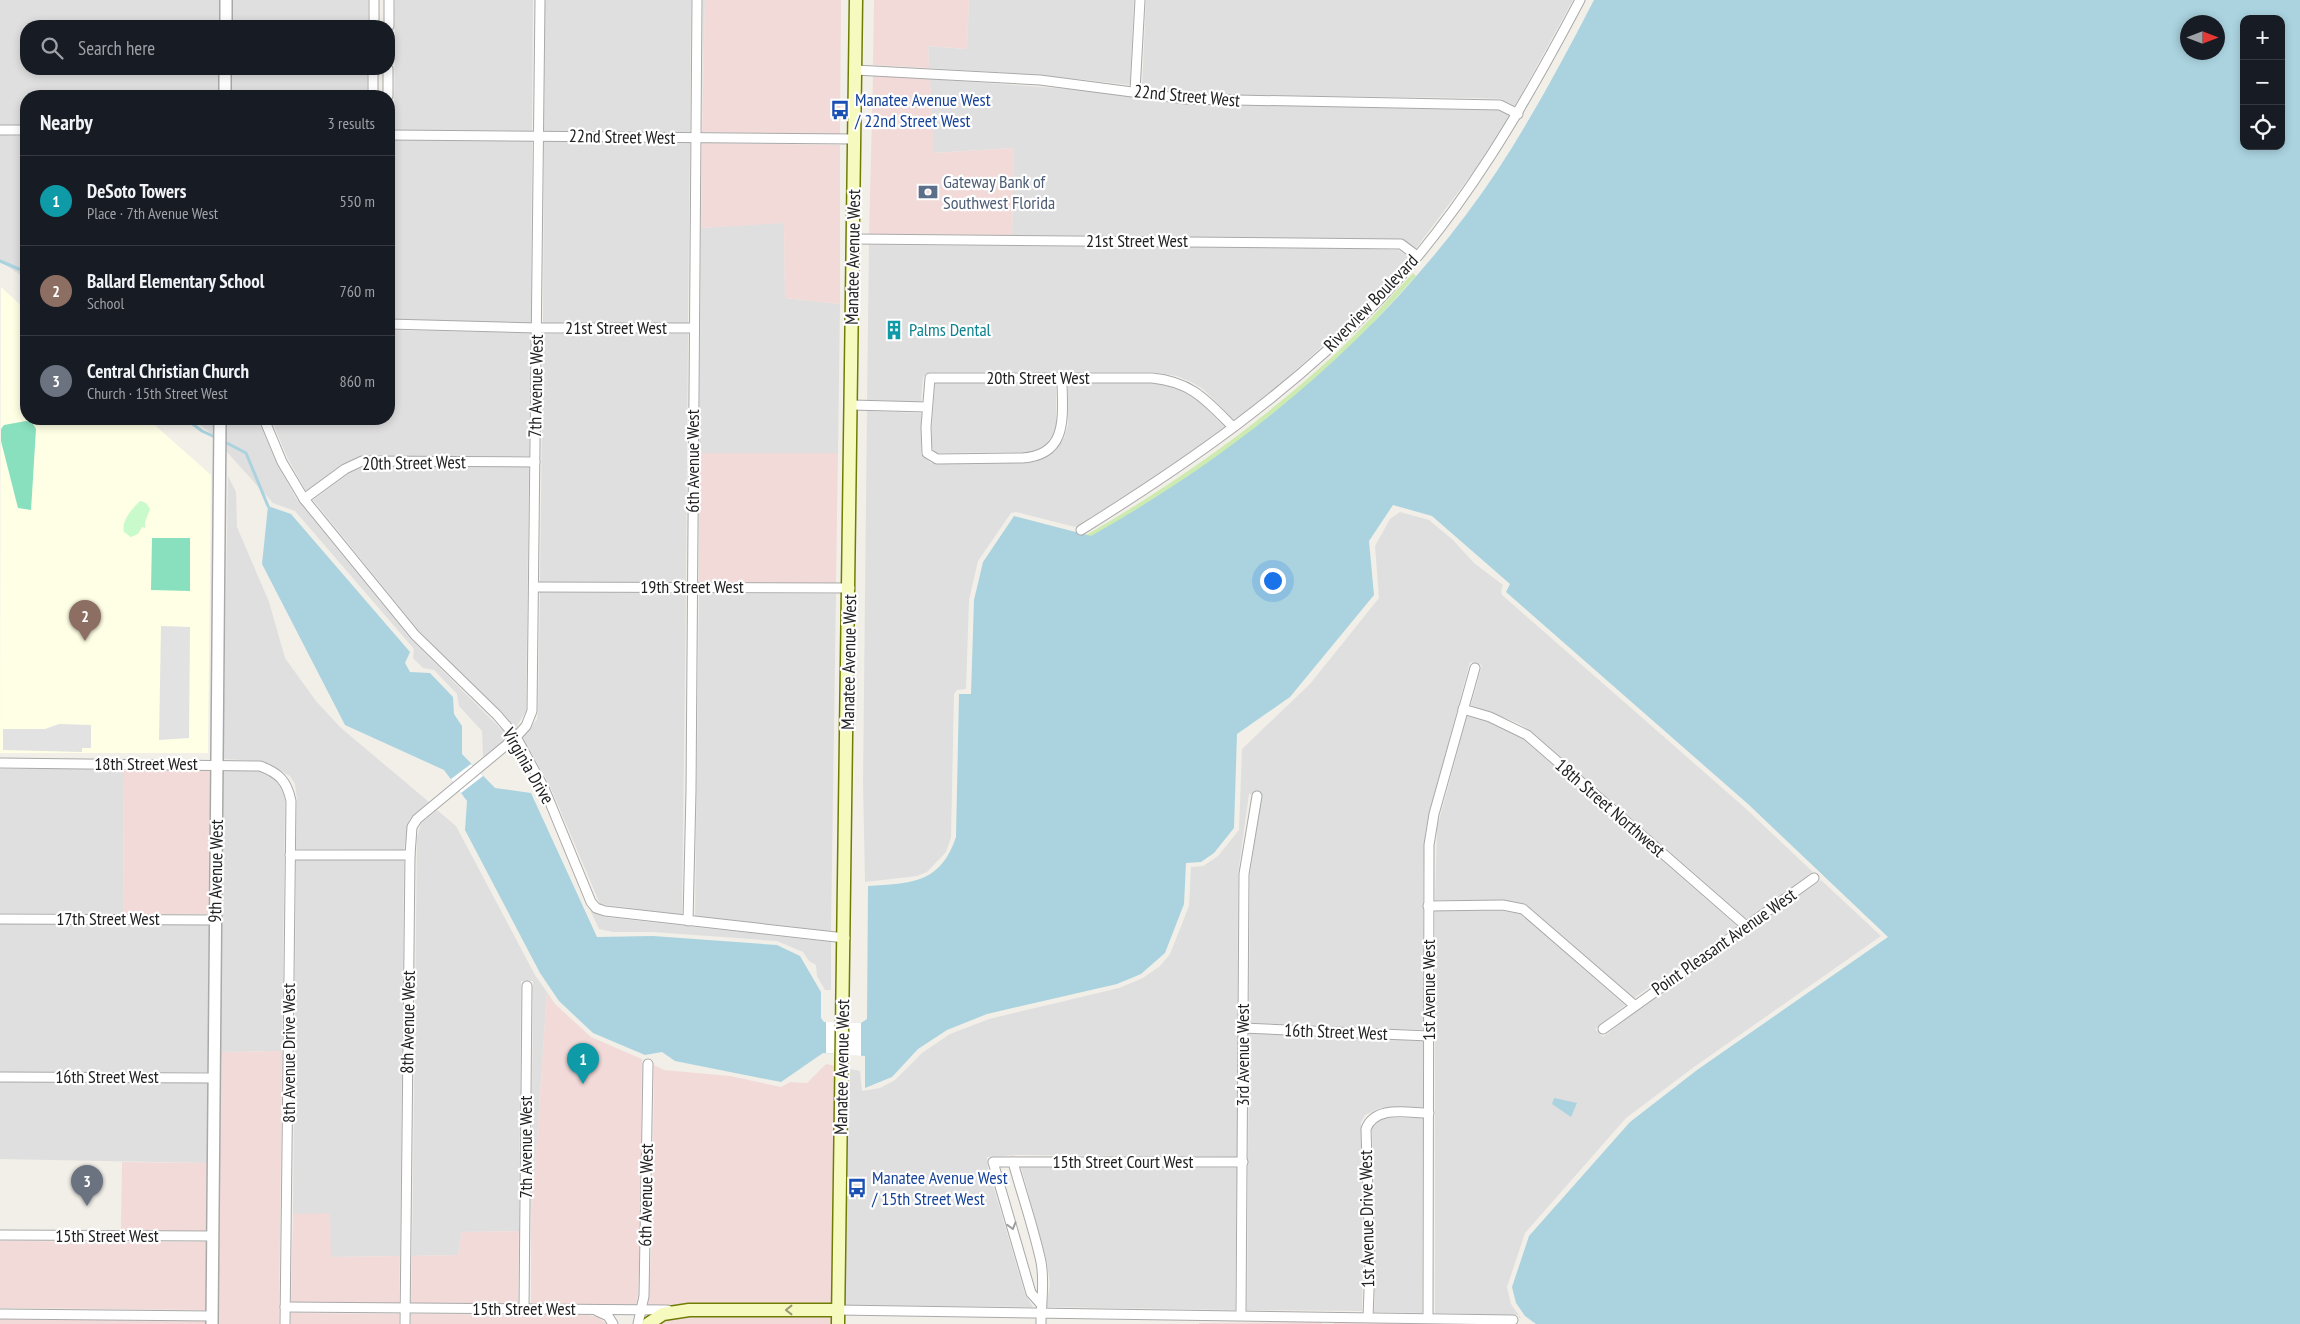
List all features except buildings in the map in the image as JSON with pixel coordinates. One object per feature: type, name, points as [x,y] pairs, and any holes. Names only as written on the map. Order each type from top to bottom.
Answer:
[{"type":"main road","name":"Manatee Avenue West","points":[[838,1324],[850,588],[856,0]]},
{"type":"main road","name":"15th Street West","points":[[689,1310],[838,1310]]},
{"type":"main road","points":[[648,1324],[663,1314],[689,1310]]},
{"type":"street","points":[[226,0],[226,20]]},
{"type":"street","points":[[374,0],[374,20]]},
{"type":"street","points":[[389,0],[389,20]]},
{"type":"street","name":"7th Avenue West","points":[[492,756],[516,737],[532,717],[540,0]]},
{"type":"street","name":"6th Avenue West","points":[[688,921],[697,0]]},
{"type":"street","points":[[1135,91],[1140,0]]},
{"type":"street","name":"Riverview Boulevard","points":[[1081,530],[1170,474],[1267,403],[1382,297],[1417,256],[1483,169],[1518,114],[1580,0]]},
{"type":"street","name":"22nd Street West","points":[[855,70],[1040,80],[1179,98],[1238,101],[1500,105],[1518,114]]},
{"type":"street","points":[[225,75],[225,90]]},
{"type":"street","points":[[373,75],[373,90]]},
{"type":"street","points":[[388,75],[388,90]]},
{"type":"street","points":[[0,130],[20,130]]},
{"type":"street","name":"22nd Street West","points":[[395,135],[855,139]]},
{"type":"street","name":"21st Street West","points":[[854,239],[1401,244],[1417,256]]},
{"type":"street","name":"21st Street West","points":[[395,324],[537,328],[694,328]]},
{"type":"street","name":"20th Street West","points":[[927,407],[930,378],[1152,378],[1176,381],[1199,393],[1233,427]]},
{"type":"street","points":[[852,405],[927,407],[926,448],[927,453],[932,458],[1035,457],[1049,449],[1061,430],[1062,378]]},
{"type":"street","name":"9th Avenue West","points":[[212,1320],[220,425]]},
{"type":"street","name":"Virginia Drive","points":[[267,425],[282,462],[304,499],[415,635],[497,715],[516,737],[544,788],[591,902],[596,908],[605,912],[845,938]]},
{"type":"street","name":"20th Street West","points":[[304,499],[345,469],[362,461],[535,462]]},
{"type":"street","name":"19th Street West","points":[[534,587],[850,588]]},
{"type":"street","name":"1st Avenue West","points":[[1428,1318],[1429,845],[1433,821],[1474,668]]},
{"type":"street","name":"18th Street Northwest","points":[[1463,709],[1490,717],[1527,735],[1746,926]]},
{"type":"street","name":"8th Avenue West","points":[[405,1324],[410,855],[414,822],[492,756]]},
{"type":"street","name":"18th Street West","points":[[0,763],[260,766],[279,775],[286,783]]},
{"type":"street","name":"8th Avenue Drive West","points":[[285,1324],[291,801],[286,783]]},
{"type":"street","name":"3rd Avenue West","points":[[1241,1315],[1244,874],[1257,796]]},
{"type":"street","points":[[290,855],[410,855]]},
{"type":"street","name":"Point Pleasant Avenue West","points":[[1603,1030],[1634,1005],[1814,878]]},
{"type":"street","points":[[1428,906],[1504,905],[1523,909],[1634,1005]]},
{"type":"street","name":"17th Street West","points":[[0,919],[215,920]]},
{"type":"street","name":"7th Avenue West","points":[[524,1309],[527,986]]},
{"type":"street","name":"16th Street West","points":[[1243,1028],[1429,1036]]},
{"type":"street","name":"6th Avenue West","points":[[638,1324],[644,1296],[646,1249],[648,1064]]},
{"type":"street","name":"16th Street West","points":[[0,1077],[214,1078]]},
{"type":"street","name":"1st Avenue Drive West","points":[[1368,1317],[1370,1265],[1366,1129],[1369,1121],[1380,1113],[1429,1113]]},
{"type":"street","points":[[1040,1308],[1031,1293],[993,1162],[1008,1161],[1041,1263],[1043,1293],[1040,1308],[1041,1324]]},
{"type":"street","name":"15th Street Court West","points":[[1008,1161],[1243,1162]]},
{"type":"street","name":"15th Street West","points":[[0,1235],[213,1236]]},
{"type":"street","name":"15th Street West","points":[[285,1307],[689,1310]]},
{"type":"street","name":"15th Street West","points":[[838,1310],[1040,1308],[1193,1319],[1241,1315],[1328,1320],[1368,1317],[1428,1318],[1475,1322],[1513,1320]]},
{"type":"street","points":[[589,1309],[608,1316],[613,1324]]},
{"type":"street","points":[[0,1314],[212,1320]]},
{"type":"shaded area","points":[[0,0],[220,0],[219,20],[20,20],[20,75],[219,75],[219,90],[20,90],[20,125],[0,125]]},
{"type":"shaded area","points":[[232,0],[368,0],[368,20],[232,20]]},
{"type":"shaded area","points":[[395,0],[533,0],[532,131],[395,130]]},
{"type":"shaded area","points":[[545,0],[691,0],[690,132],[544,131]]},
{"type":"shaded area","points":[[703,0],[705,0],[702,122]]},
{"type":"shaded area","points":[[705,0],[841,0],[840,134],[702,132]]},
{"type":"shaded area","points":[[874,0],[969,0],[967,49],[928,46],[929,68],[873,65]]},
{"type":"shaded area","points":[[969,0],[1134,0],[1130,85],[1041,75],[929,68],[928,46],[967,49]]},
{"type":"shaded area","points":[[1146,0],[1573,0],[1515,106],[1501,99],[1238,95],[1186,93],[1142,87]]},
{"type":"shaded area","points":[[231,75],[367,75],[367,90],[231,90]]},
{"type":"shaded area","points":[[873,76],[930,79],[934,153],[1014,148],[1012,235],[869,234]]},
{"type":"shaded area","points":[[930,79],[1084,90],[1186,104],[1476,109],[1498,110],[1510,116],[1478,166],[1416,248],[1401,239],[1012,235],[1014,148],[933,153]]},
{"type":"shaded area","points":[[0,135],[20,136],[20,275],[0,261]]},
{"type":"shaded area","points":[[395,140],[532,141],[531,323],[395,319]]},
{"type":"shaded area","points":[[544,141],[690,143],[688,323],[543,323]]},
{"type":"shaded area","points":[[702,143],[840,145],[840,304],[785,298],[784,223],[701,228]]},
{"type":"shaded area","points":[[784,222],[785,298],[840,304],[838,453],[699,453],[701,228]]},
{"type":"shaded area","points":[[869,245],[1336,248],[1398,250],[1409,257],[1378,293],[1304,363],[1263,399],[1234,420],[1203,389],[1177,376],[1152,372],[930,372],[923,377],[921,402],[867,400]]},
{"type":"shaded area","points":[[1,287],[20,304],[20,425],[155,425],[211,475],[208,753],[0,753]]},
{"type":"shaded area","points":[[395,330],[531,333],[529,456],[362,456],[342,465],[306,491],[288,459],[274,425],[395,425]]},
{"type":"shaded area","points":[[543,334],[688,334],[686,582],[540,582]]},
{"type":"shaded area","points":[[935,383],[1056,383],[1056,424],[1053,435],[1045,445],[1033,452],[935,453],[932,447],[932,427]]},
{"type":"shaded area","points":[[1068,383],[1151,383],[1174,387],[1195,397],[1225,427],[1166,470],[1075,527],[1016,512],[1011,513],[978,561],[969,600],[966,689],[957,690],[954,694],[951,837],[946,852],[927,872],[917,876],[865,882],[863,783],[867,411],[921,413],[921,454],[931,463],[1035,462],[1054,452],[1064,438],[1068,425]]},
{"type":"shaded area","points":[[200,425],[214,425],[214,438]]},
{"type":"shaded area","points":[[226,425],[261,425],[277,464],[296,498],[410,638],[508,736],[483,757],[482,731],[459,706],[457,694],[434,670],[423,668],[413,658],[414,649],[295,511],[273,503],[226,451]]},
{"type":"shaded area","points":[[699,453],[838,453],[836,583],[699,582]]},
{"type":"shaded area","points":[[363,467],[529,467],[526,711],[516,728],[420,632],[313,500],[349,473]]},
{"type":"shaded area","points":[[228,476],[236,492],[237,527],[269,602],[285,658],[316,701],[341,728],[429,802],[409,820],[404,850],[296,849],[297,800],[295,784],[290,776],[263,761],[223,759]]},
{"type":"shaded area","points":[[1400,512],[1429,520],[1453,540],[1474,563],[1503,585],[1502,595],[1744,807],[1813,872],[1747,919],[1531,731],[1518,723],[1471,705],[1482,665],[1470,662],[1426,827],[1423,876],[1423,1030],[1249,1023],[1250,874],[1261,796],[1249,794],[1238,874],[1237,1157],[1017,1155],[987,1157],[988,1168],[1025,1294],[1033,1307],[844,1305],[850,1069],[860,1071],[862,1091],[880,1088],[895,1080],[922,1053],[950,1034],[989,1019],[1119,988],[1143,978],[1160,966],[1170,954],[1189,906],[1191,867],[1203,866],[1218,856],[1239,830],[1242,749],[1310,684],[1379,598],[1375,546],[1390,519]]},
{"type":"shaded area","points":[[540,592],[686,593],[682,915],[600,904],[550,786],[523,738],[537,719],[538,712]]},
{"type":"shaded area","points":[[699,593],[836,594],[831,931],[695,916]]},
{"type":"shaded area","points":[[161,626],[190,627],[189,738],[159,740]]},
{"type":"shaded area","points":[[1467,716],[1488,722],[1523,739],[1737,926],[1634,998],[1526,904],[1503,900],[1435,900],[1437,828]]},
{"type":"shaded area","points":[[59,724],[91,725],[91,748],[82,748],[82,752],[3,750],[3,729],[45,729]]},
{"type":"shaded area","points":[[0,769],[124,769],[123,914],[0,913]]},
{"type":"shaded area","points":[[124,769],[211,770],[209,914],[123,914]]},
{"type":"shaded area","points":[[223,770],[259,771],[275,779],[283,790],[285,801],[282,1051],[220,1052],[221,915],[223,915]]},
{"type":"shaded area","points":[[437,810],[456,826],[535,975],[547,992],[531,1226],[533,981],[521,981],[519,1231],[462,1232],[458,1255],[412,1256],[417,838],[421,823]]},
{"type":"shaded area","points":[[296,860],[404,860],[400,1256],[331,1257],[293,1214]]},
{"type":"shaded area","points":[[1821,880],[1881,936],[1694,1067],[1626,1118],[1525,1233],[1507,1287],[1511,1304],[1519,1315],[1435,1313],[1435,911],[1503,911],[1520,914],[1625,1005],[1595,1029],[1603,1037],[1638,1009]]},
{"type":"shaded area","points":[[590,910],[604,917],[831,942],[831,990],[825,990],[817,976],[816,965],[809,961],[803,952],[777,941],[653,932],[613,932],[599,929]]},
{"type":"shaded area","points":[[0,924],[209,925],[208,1072],[0,1072]]},
{"type":"shaded area","points":[[547,992],[555,1004],[591,1037],[642,1059],[640,1240],[636,1305],[531,1303],[531,1226]]},
{"type":"shaded area","points":[[1249,1033],[1423,1041],[1423,1107],[1380,1108],[1365,1115],[1361,1122],[1362,1311],[1247,1310]]},
{"type":"shaded area","points":[[282,1051],[279,1324],[218,1324],[220,1052]]},
{"type":"shaded area","points":[[826,1064],[836,1066],[832,1305],[648,1305],[652,1240],[654,1065],[664,1070],[730,1076],[781,1087],[790,1082],[807,1083]]},
{"type":"shaded area","points":[[0,1082],[208,1083],[208,1163],[0,1159]]},
{"type":"shaded area","points":[[1381,1118],[1423,1118],[1422,1313],[1374,1312],[1376,1265],[1372,1130],[1374,1124]]},
{"type":"shaded area","points":[[122,1162],[208,1163],[207,1231],[121,1230]]},
{"type":"shaded area","points":[[1021,1167],[1237,1168],[1235,1310],[1046,1307],[1050,1285],[1047,1262]]},
{"type":"shaded area","points":[[330,1213],[331,1257],[400,1256],[399,1303],[291,1302],[293,1214]]},
{"type":"shaded area","points":[[519,1231],[518,1303],[411,1303],[412,1256],[458,1255],[462,1232]]},
{"type":"shaded area","points":[[0,1241],[207,1242],[206,1310],[0,1308]]},
{"type":"shaded area","points":[[291,1313],[399,1314],[399,1324],[291,1324]]},
{"type":"shaded area","points":[[411,1314],[588,1315],[598,1317],[607,1324],[411,1324]]},
{"type":"shaded area","points":[[689,1316],[832,1316],[832,1324],[657,1324],[668,1319]]},
{"type":"shaded area","points":[[0,1319],[206,1321],[206,1324],[0,1324]]},
{"type":"shaded area","points":[[1322,1322],[1322,1324],[1199,1324],[1199,1323]]},
{"type":"shaded area","points":[[1334,1322],[1435,1324],[1334,1324]]},
{"type":"green space","points":[[1413,273],[1416,276],[1362,334],[1314,380],[1254,430],[1158,497],[1091,537],[1086,535],[1184,474],[1276,405],[1344,345]]},
{"type":"green space","points":[[20,422],[20,425],[34,425],[36,429],[31,510],[18,508],[1,441],[1,429],[4,425]]},
{"type":"green space","points":[[140,501],[146,503],[150,509],[145,522],[145,528],[142,527],[138,534],[131,537],[124,532],[124,524],[131,511]]},
{"type":"green space","points":[[152,538],[190,538],[190,591],[151,590]]},
{"type":"water","points":[[1594,0],[2300,0],[2300,1324],[1536,1324],[1525,1316],[1516,1303],[1512,1287],[1529,1236],[1630,1122],[1697,1070],[1888,937],[1748,804],[1506,592],[1510,584],[1432,516],[1393,505],[1369,541],[1374,595],[1290,697],[1237,734],[1234,828],[1214,853],[1201,862],[1186,863],[1184,904],[1165,953],[1141,974],[1117,984],[987,1014],[947,1030],[918,1049],[892,1077],[865,1088],[865,1056],[823,1053],[781,1082],[675,1061],[662,1052],[645,1055],[593,1033],[559,1001],[540,973],[465,830],[467,801],[444,770],[345,725],[262,564],[268,506],[291,514],[410,652],[405,663],[410,672],[430,673],[453,697],[454,714],[462,726],[462,754],[495,788],[531,793],[597,937],[653,936],[777,945],[800,956],[821,992],[821,1018],[824,1022],[861,1023],[867,1019],[868,886],[898,884],[923,878],[942,864],[956,837],[959,694],[971,694],[974,600],[983,562],[1014,516],[1091,536],[1150,501],[1207,463],[1263,422],[1315,378],[1413,280],[1457,227],[1497,171],[1548,87]]},
{"type":"water","points":[[1554,1098],[1577,1103],[1571,1117],[1552,1104]]},
{"type":"pier","points":[[471,764],[483,776],[461,793],[451,779]]},
{"type":"pier","points":[[826,1022],[861,1023],[861,1056],[826,1053]]},
{"type":"waterway","points":[[0,261],[20,269]]},
{"type":"waterway","points":[[194,425],[217,438]]},
{"type":"waterway","points":[[223,441],[246,453],[268,506]]},
{"type":"place","name":"Manatee Avenue West / 22nd Street West","points":[[840,110]]},
{"type":"place","name":"Gateway Bank of Southwest Florida","points":[[928,192]]},
{"type":"place","name":"Palms Dental","points":[[894,330]]},
{"type":"place","name":"Ballard Elementary School","points":[[85,641]]},
{"type":"place","name":"DeSoto Towers","points":[[583,1084]]},
{"type":"place","name":"Manatee Avenue West / 15th Street West","points":[[857,1188]]},
{"type":"place","name":"Central Christian Church","points":[[87,1206]]}]
